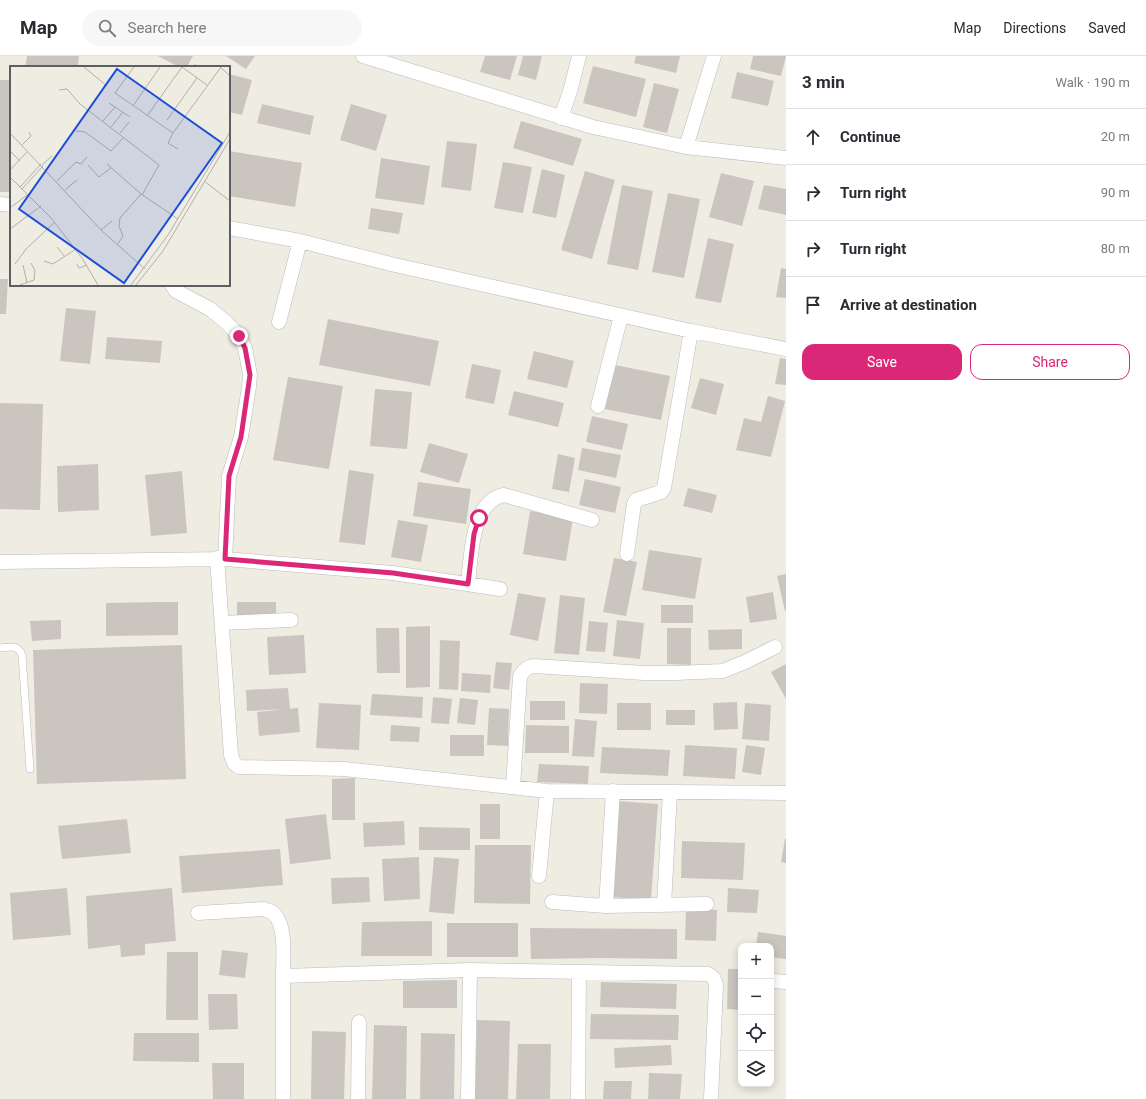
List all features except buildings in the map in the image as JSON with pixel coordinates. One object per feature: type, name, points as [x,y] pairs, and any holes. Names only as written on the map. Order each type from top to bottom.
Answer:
[{"type":"street","points":[[363,56],[561,118],[615,132],[686,147],[786,158]]},
{"type":"street","points":[[561,118],[580,56]]},
{"type":"street","points":[[686,147],[714,56]]},
{"type":"street","points":[[0,204],[10,205]]},
{"type":"street","points":[[230,228],[300,241],[395,265],[621,316],[691,331],[786,348]]},
{"type":"street","points":[[279,322],[300,241]]},
{"type":"street","points":[[173,286],[176,291],[210,309],[227,323],[239,336],[245,348],[250,375],[241,437],[228,483],[221,558],[222,623],[231,755],[234,763],[239,767],[344,768],[547,791],[786,793]]},
{"type":"street","points":[[598,406],[621,316]]},
{"type":"street","points":[[627,554],[634,504],[636,500],[661,492],[664,488],[691,331]]},
{"type":"street","points":[[468,584],[474,534],[479,518],[487,506],[496,497],[504,495],[592,520]]},
{"type":"street","points":[[0,562],[221,558],[393,573],[500,589]]},
{"type":"street","points":[[222,623],[291,620]]},
{"type":"street","points":[[513,787],[520,676],[527,667],[534,666],[644,673],[723,671],[775,647]]},
{"type":"street","points":[[539,876],[547,791]]},
{"type":"street","points":[[606,906],[613,791]]},
{"type":"street","points":[[664,905],[670,792]]},
{"type":"street","points":[[552,902],[606,906],[707,904]]},
{"type":"street","points":[[198,913],[264,909],[272,912],[282,927],[283,1099]]},
{"type":"street","points":[[283,976],[470,970],[708,974],[715,980],[716,985],[711,1099]]},
{"type":"street","points":[[468,1099],[470,970]]},
{"type":"street","points":[[578,972],[578,1099]]},
{"type":"street","points":[[358,1099],[359,1022]]},
{"type":"lane","points":[[0,648],[15,647],[20,650],[22,655],[30,769]]},
{"type":"route","points":[[239,336],[245,348],[250,375],[241,437],[229,476],[225,559],[393,573],[468,584],[474,534],[479,518]]}]
